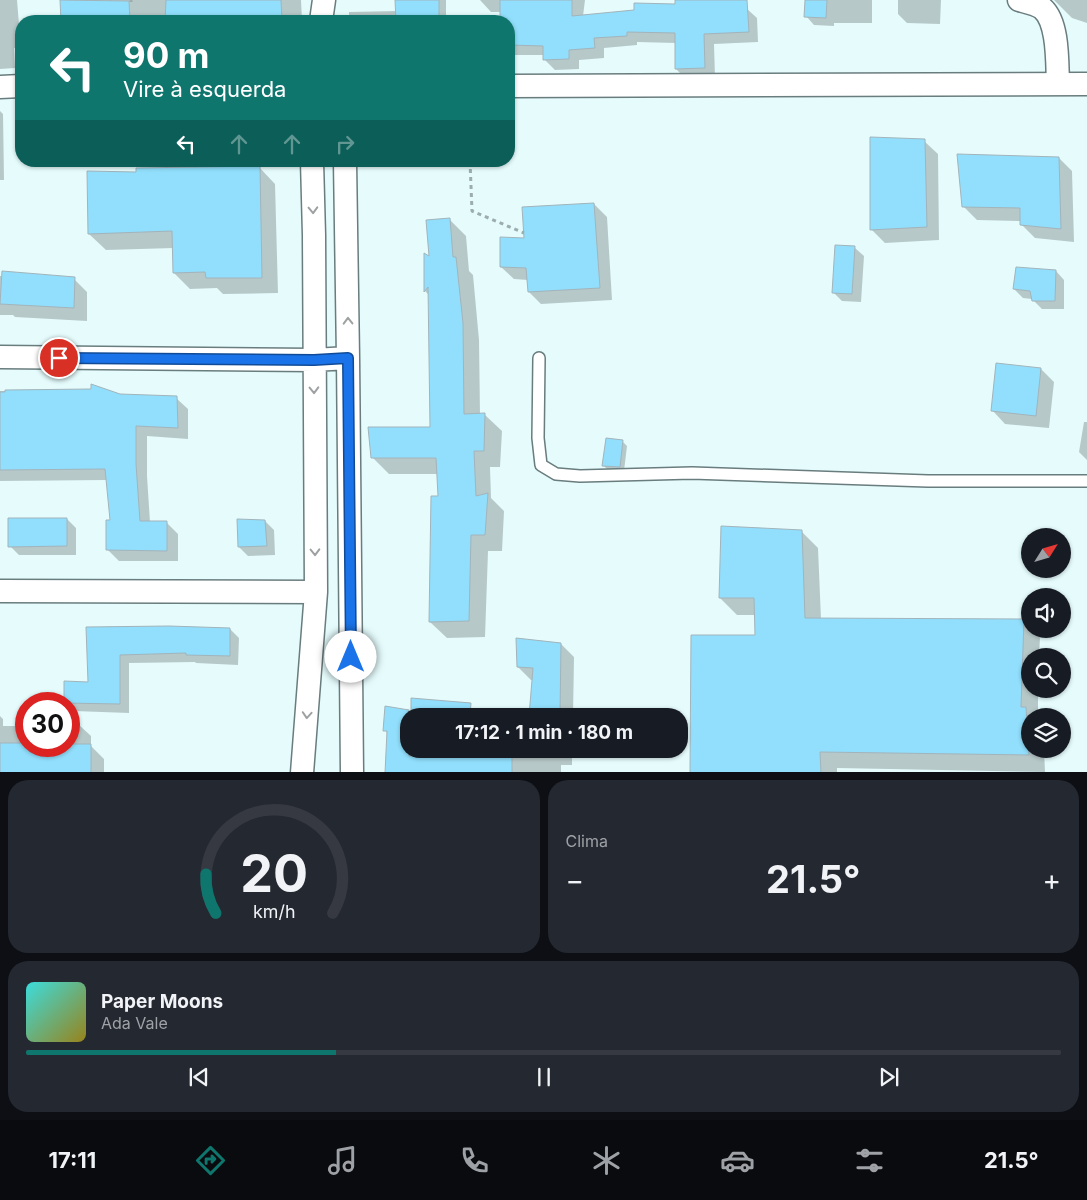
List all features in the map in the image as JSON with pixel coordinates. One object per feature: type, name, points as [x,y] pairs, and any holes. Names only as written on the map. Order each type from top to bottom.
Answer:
[{"type":"street","points":[[322,15],[324,0]]},
{"type":"street","points":[[1019,0],[1042,8],[1051,22],[1054,34],[1058,84]]},
{"type":"street","points":[[515,86],[1087,84]]},
{"type":"street","points":[[0,87],[15,86]]},
{"type":"street","points":[[302,772],[316,592],[312,167]]},
{"type":"street","points":[[344,167],[352,772]]},
{"type":"street","points":[[0,357],[314,360],[348,358]]},
{"type":"street","points":[[0,591],[316,592]]},
{"type":"lane","points":[[539,358],[538,438],[541,465],[556,474],[580,476],[692,474],[928,481],[1087,481]]},
{"type":"path","points":[[470,167],[472,211],[524,233]]},
{"type":"building","points":[[60,0],[129,1],[130,15],[61,15]]},
{"type":"building","points":[[166,0],[281,0],[282,15],[165,15]]},
{"type":"building","points":[[395,0],[439,0],[439,15],[396,15]]},
{"type":"building","points":[[500,0],[572,0],[572,16],[634,10],[634,3],[675,4],[675,0],[747,0],[749,32],[704,34],[705,68],[675,69],[675,33],[627,32],[627,36],[594,38],[595,48],[569,50],[569,59],[543,60],[543,46],[515,45],[515,15],[500,15]]},
{"type":"building","points":[[805,0],[827,0],[826,18],[804,17]]},
{"type":"building","points":[[870,137],[925,139],[927,227],[870,230]]},
{"type":"building","points":[[957,154],[1059,157],[1061,229],[1020,225],[1020,208],[962,207]]},
{"type":"building","points":[[260,167],[262,278],[206,278],[205,272],[173,273],[172,231],[88,234],[87,171],[136,172],[136,168]]},
{"type":"building","points":[[594,203],[600,288],[528,292],[526,268],[500,267],[500,237],[524,238],[522,207]]},
{"type":"building","points":[[450,218],[453,257],[456,257],[463,323],[464,414],[485,413],[484,451],[474,451],[476,496],[488,493],[485,535],[471,535],[469,621],[429,622],[431,496],[438,496],[436,458],[371,458],[368,427],[430,427],[428,287],[424,292],[424,253],[429,256],[426,220]]},
{"type":"building","points":[[835,245],[855,246],[852,294],[832,293]]},
{"type":"building","points":[[1016,267],[1056,270],[1055,301],[1032,301],[1030,291],[1013,289]]},
{"type":"building","points":[[2,271],[75,277],[74,308],[0,304]]},
{"type":"building","points":[[996,363],[1041,368],[1036,416],[991,411]]},
{"type":"building","points":[[91,384],[120,394],[177,396],[178,428],[136,426],[136,464],[140,521],[167,521],[167,551],[106,550],[106,520],[110,520],[105,469],[0,470],[0,392],[5,392],[5,390],[91,389]]},
{"type":"building","points":[[606,438],[623,440],[620,467],[602,466]]},
{"type":"building","points":[[8,518],[67,518],[67,546],[8,547]]},
{"type":"building","points":[[237,519],[265,520],[267,546],[238,547]]},
{"type":"building","points":[[721,526],[802,530],[805,618],[1021,619],[1021,638],[1023,638],[1023,648],[1021,648],[1021,707],[1026,708],[1021,708],[1021,755],[820,752],[821,772],[690,772],[691,635],[755,635],[754,598],[719,598]]},
{"type":"building","points":[[169,626],[230,628],[230,656],[186,655],[186,653],[120,655],[120,704],[80,703],[80,692],[64,692],[64,681],[88,682],[86,627]]},
{"type":"building","points":[[516,638],[561,643],[560,708],[530,708],[533,668],[517,667]]},
{"type":"building","points":[[411,698],[471,703],[471,708],[411,708]]},
{"type":"building","points":[[385,706],[400,708],[400,758],[512,758],[512,772],[385,772],[387,731],[383,731]]},
{"type":"building","points":[[0,743],[15,743],[15,757],[80,757],[80,744],[91,744],[91,772],[0,772]]},
{"type":"route","points":[[59,358],[314,360],[348,358],[351,657]]}]
